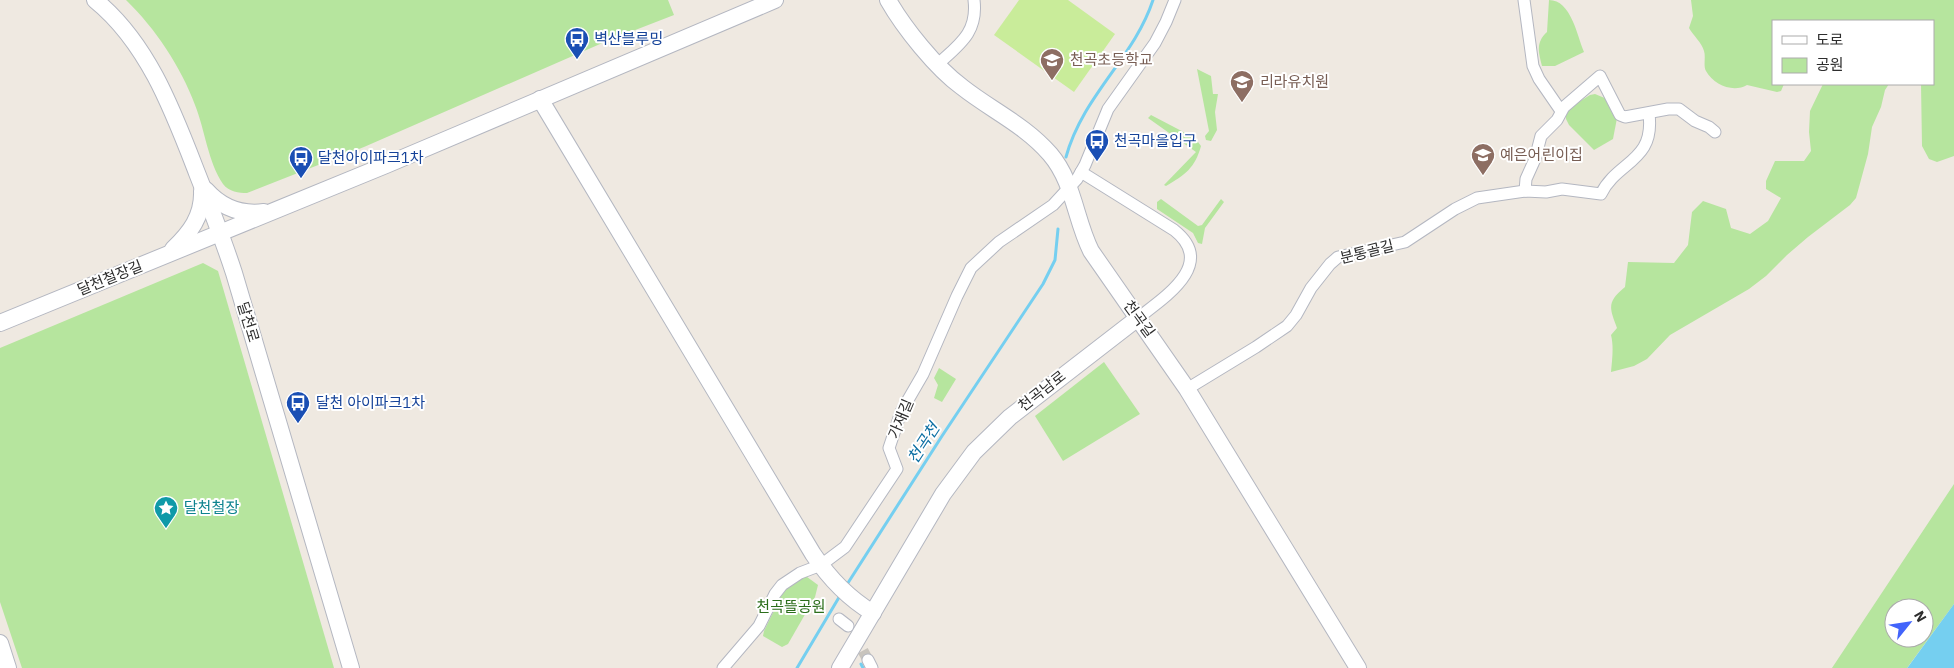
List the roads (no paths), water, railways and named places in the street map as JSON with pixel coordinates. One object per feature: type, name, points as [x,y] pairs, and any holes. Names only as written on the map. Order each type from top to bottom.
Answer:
[{"type":"street","name":"달천로","points":[[95,0],[108,10],[123,28],[154,75],[175,117],[220,232],[237,283],[351,668]]},
{"type":"street","name":"달천철장길","points":[[0,324],[775,0]]},
{"type":"street","points":[[879,0],[900,19]]},
{"type":"street","points":[[888,0],[900,19]]},
{"type":"street","points":[[938,64],[964,39],[972,28],[974,0]]},
{"type":"street","name":"가재길","points":[[723,668],[759,626],[775,594],[782,585],[800,573],[825,571],[845,547],[896,472],[897,466],[890,451],[890,446],[901,412],[924,374],[971,268],[999,242],[1047,210],[1070,187],[1081,172],[1108,109],[1155,43],[1175,0]]},
{"type":"street","points":[[1524,0],[1533,66],[1539,79],[1561,111]]},
{"type":"street","name":"천곡길","points":[[900,19],[938,64],[961,86],[1032,136],[1058,165],[1070,187],[1083,234],[1091,252],[1187,389],[1358,668]]},
{"type":"street","points":[[1524,191],[1526,179],[1535,159],[1541,136],[1558,120],[1561,111],[1600,76],[1620,115],[1649,114],[1668,109],[1679,109],[1715,132]]},
{"type":"street","points":[[540,99],[747,446],[825,571],[855,601],[873,613]]},
{"type":"street","name":"분통골길","points":[[1187,389],[1287,326],[1296,315],[1311,288],[1338,257],[1405,242],[1455,209],[1477,198],[1524,191],[1538,193],[1569,189],[1601,194],[1647,143],[1651,128],[1649,114]]},
{"type":"street","name":"천곡남로","points":[[840,668],[943,494],[974,452],[1010,417],[1170,293],[1181,282],[1186,272],[1190,259],[1188,246],[1182,236],[1081,172]]},
{"type":"street","points":[[201,184],[215,200],[232,209],[247,213],[274,211]]},
{"type":"street","points":[[163,256],[179,244],[195,223],[201,204],[201,184]]},
{"type":"street","points":[[0,643],[8,668]]},
{"type":"water","points":[[1954,604],[1954,668],[1907,668],[1922,648],[1934,648],[1934,631]]},
{"type":"waterway","name":"천곡천","points":[[1066,157],[1084,114],[1134,40],[1145,21],[1153,0]]},
{"type":"waterway","name":"천곡천","points":[[846,586],[942,436],[1043,284],[1055,260],[1058,229]]},
{"type":"waterway","name":"천곡천","points":[[797,668],[841,594]]},
{"type":"waterway","points":[[861,664],[863,668]]},
{"type":"tunnel","points":[[855,636],[868,660]]},
{"type":"place","name":"벽산블루밍","points":[[577,60]]},
{"type":"place","name":"천곡초등학교","points":[[1052,81]]},
{"type":"place","name":"리라유치원","points":[[1242,103]]},
{"type":"place","name":"천곡마을입구","points":[[1097,162]]},
{"type":"place","name":"예은어린이집","points":[[1483,176]]},
{"type":"place","name":"달천아이파크1차","points":[[301,179]]},
{"type":"place","name":"달천 아이파크1차","points":[[298,424]]},
{"type":"place","name":"달천철장","points":[[166,529]]},
{"type":"park label","name":"천곡뜰공원","points":[[791,607]]}]
